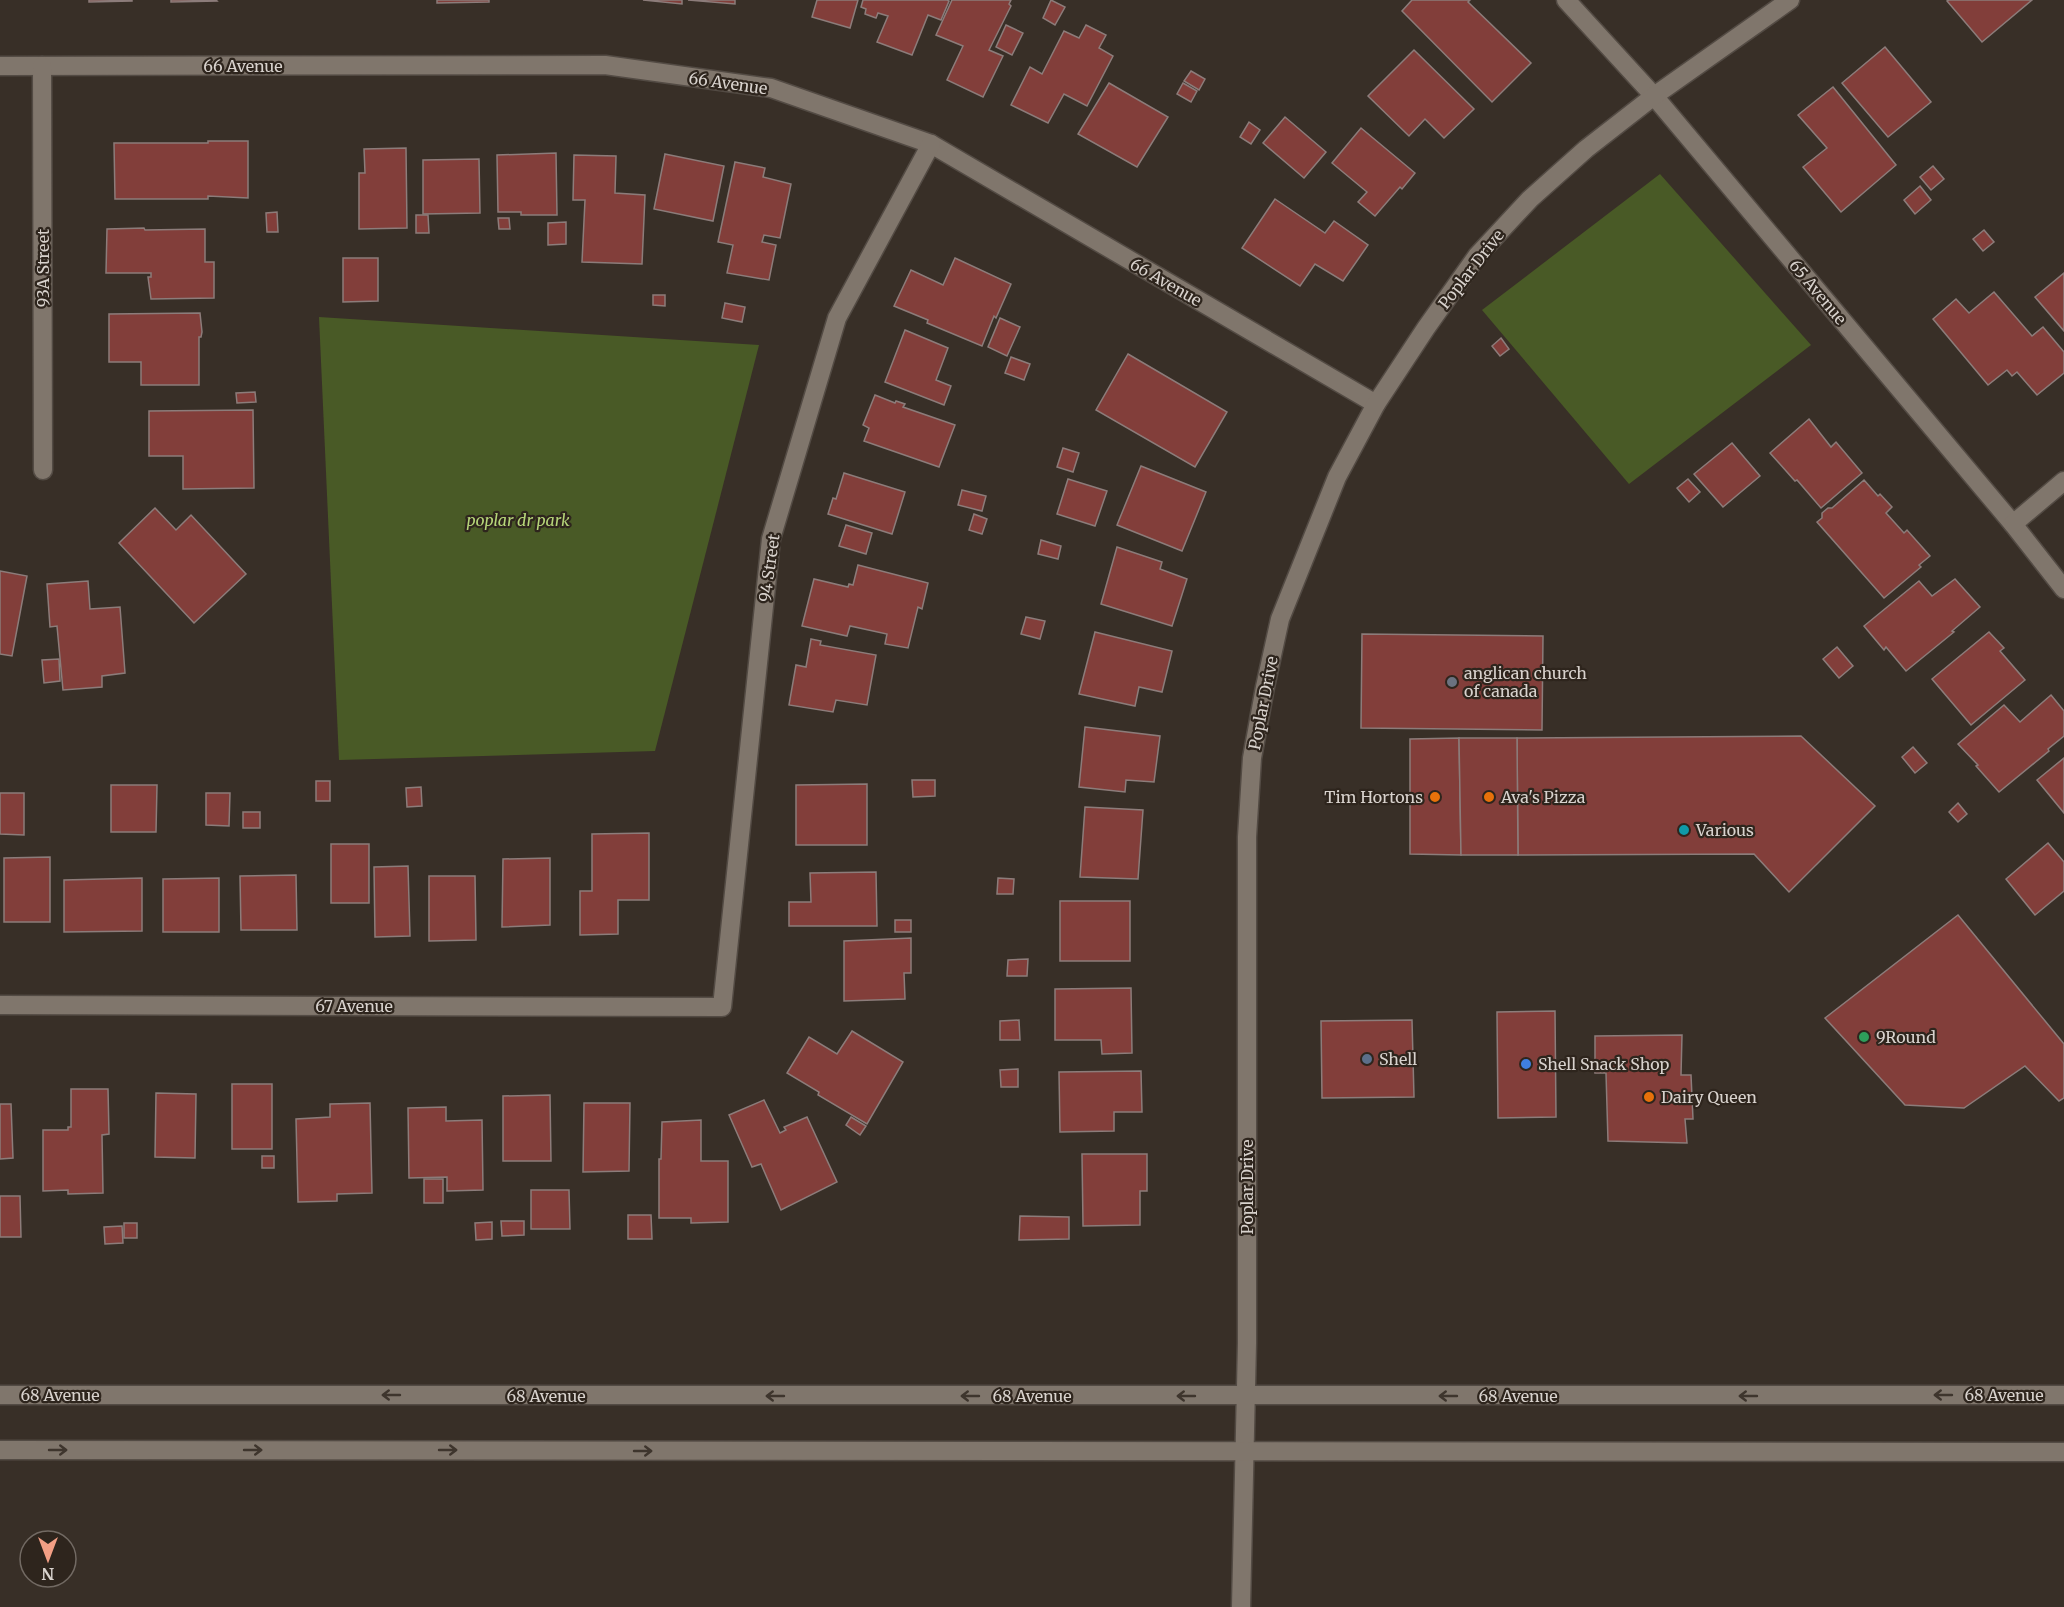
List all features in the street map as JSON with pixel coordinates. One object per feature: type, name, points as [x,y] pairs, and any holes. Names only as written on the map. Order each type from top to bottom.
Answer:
[{"type":"street","name":"65 Avenue","points":[[1566,0],[1654,96],[2013,524],[2064,589]]},
{"type":"street","name":"Poplar Drive","points":[[1241,1607],[1247,1343],[1247,837],[1252,758],[1280,619],[1337,477],[1376,404],[1477,256],[1530,199],[1586,149],[1654,96],[1790,0]]},
{"type":"street","name":"66 Avenue","points":[[0,66],[605,65],[771,88],[932,144],[1376,404]]},
{"type":"street","name":"93A Street","points":[[42,66],[44,470]]},
{"type":"street","name":"94 Street","points":[[708,1007],[722,1007],[771,539],[837,318],[932,144]]},
{"type":"street","points":[[2013,524],[2064,481]]},
{"type":"street","name":"67 Avenue","points":[[0,1005],[708,1007]]},
{"type":"street","name":"68 Avenue","points":[[0,1395],[2064,1395]]},
{"type":"street","points":[[0,1450],[2064,1452]]},
{"type":"green space","points":[[1660,174],[1811,345],[1629,484],[1482,310]]},
{"type":"green space","name":"poplar dr park","points":[[319,317],[759,345],[655,751],[339,760]]},
{"type":"building","points":[[89,0],[132,0],[132,1],[89,2]]},
{"type":"building","points":[[171,0],[216,0],[217,1],[171,2]]},
{"type":"building","points":[[437,0],[489,0],[489,2],[437,3]]},
{"type":"building","points":[[643,0],[682,0],[682,4]]},
{"type":"building","points":[[688,0],[735,0],[735,4]]},
{"type":"building","points":[[817,0],[858,0],[850,28],[812,17]]},
{"type":"building","points":[[863,0],[949,1],[941,20],[928,15],[912,55],[877,42],[888,16],[878,13],[876,18],[865,14],[866,9],[861,7]]},
{"type":"building","points":[[952,0],[1011,0],[1009,4],[1011,6],[989,50],[1003,56],[983,97],[947,80],[963,46],[936,35]]},
{"type":"building","points":[[1051,0],[1065,7],[1055,25],[1043,18]]},
{"type":"building","points":[[1412,0],[1470,0],[1468,2],[1531,63],[1492,102],[1402,11]]},
{"type":"building","points":[[2032,0],[1982,42],[1947,1]]},
{"type":"building","points":[[1006,25],[1023,33],[1012,55],[996,47]]},
{"type":"building","points":[[1086,25],[1106,35],[1099,48],[1113,56],[1087,106],[1064,94],[1048,123],[1011,105],[1030,67],[1042,74],[1064,31],[1079,38]]},
{"type":"building","points":[[1885,47],[1931,102],[1888,137],[1842,83]]},
{"type":"building","points":[[1414,50],[1474,109],[1444,138],[1425,119],[1409,136],[1368,96]]},
{"type":"building","points":[[1191,71],[1205,79],[1199,90],[1184,81]]},
{"type":"building","points":[[1109,83],[1168,117],[1137,167],[1078,134]]},
{"type":"building","points":[[1183,83],[1197,91],[1191,102],[1177,94]]},
{"type":"building","points":[[1833,87],[1896,165],[1841,212],[1803,167],[1827,148],[1798,115]]},
{"type":"building","points":[[1285,117],[1326,152],[1304,178],[1263,143]]},
{"type":"building","points":[[1249,122],[1260,130],[1251,144],[1240,137]]},
{"type":"building","points":[[1361,128],[1415,173],[1375,216],[1358,202],[1367,192],[1332,163]]},
{"type":"building","points":[[208,141],[248,141],[248,198],[208,196],[208,199],[115,199],[114,143],[208,143]]},
{"type":"building","points":[[406,148],[407,228],[359,229],[359,173],[365,173],[364,149]]},
{"type":"building","points":[[556,153],[557,215],[521,215],[521,212],[498,212],[497,155]]},
{"type":"building","points":[[665,154],[724,166],[713,221],[654,209]]},
{"type":"building","points":[[574,155],[616,156],[615,193],[645,195],[642,264],[582,262],[585,200],[573,200]]},
{"type":"building","points":[[479,159],[480,213],[423,214],[423,160]]},
{"type":"building","points":[[735,162],[765,168],[763,177],[791,184],[780,238],[764,235],[762,242],[776,245],[769,280],[727,273],[733,245],[718,242]]},
{"type":"building","points":[[1933,166],[1944,179],[1931,190],[1920,177]]},
{"type":"building","points":[[1920,186],[1931,200],[1915,214],[1904,200]]},
{"type":"building","points":[[1275,199],[1325,233],[1334,221],[1368,245],[1343,281],[1315,264],[1300,286],[1242,248]]},
{"type":"building","points":[[277,212],[278,232],[267,232],[266,213]]},
{"type":"building","points":[[416,215],[428,215],[429,233],[416,233]]},
{"type":"building","points":[[498,218],[509,218],[510,229],[499,229]]},
{"type":"building","points":[[566,222],[566,244],[548,245],[548,223]]},
{"type":"building","points":[[144,228],[145,230],[205,229],[205,262],[214,262],[214,298],[151,299],[148,277],[151,277],[151,273],[106,273],[107,229]]},
{"type":"building","points":[[1984,230],[1994,242],[1983,251],[1973,239]]},
{"type":"building","points":[[343,258],[378,258],[378,301],[343,302]]},
{"type":"building","points":[[955,258],[1011,284],[996,318],[994,316],[982,346],[927,323],[928,320],[894,306],[911,270],[943,285]]},
{"type":"building","points":[[2064,273],[2064,331],[2035,297]]},
{"type":"building","points":[[1994,292],[2032,336],[2043,327],[2064,352],[2064,373],[2037,395],[2017,372],[2012,376],[2007,370],[1988,385],[1933,319],[1956,299],[1969,313]]},
{"type":"building","points":[[653,295],[665,295],[665,306],[653,305]]},
{"type":"building","points":[[725,303],[745,307],[742,322],[722,318]]},
{"type":"building","points":[[200,313],[202,332],[199,337],[199,385],[141,385],[141,362],[109,362],[109,314]]},
{"type":"building","points":[[1000,318],[1020,327],[1007,356],[988,347]]},
{"type":"building","points":[[905,330],[948,348],[936,380],[951,386],[944,405],[885,382]]},
{"type":"building","points":[[1501,338],[1509,349],[1500,356],[1492,346]]},
{"type":"building","points":[[1128,354],[1227,412],[1195,467],[1096,410]]},
{"type":"building","points":[[1011,357],[1030,364],[1024,380],[1005,373]]},
{"type":"building","points":[[255,392],[256,402],[237,403],[236,393]]},
{"type":"building","points":[[875,395],[895,403],[896,401],[905,404],[903,407],[955,425],[939,467],[864,441],[869,428],[863,425]]},
{"type":"building","points":[[253,410],[254,488],[183,489],[183,456],[149,456],[149,411]]},
{"type":"building","points":[[1809,419],[1831,447],[1836,442],[1862,473],[1821,508],[1770,453]]},
{"type":"building","points":[[1732,443],[1760,476],[1723,507],[1694,474]]},
{"type":"building","points":[[1063,448],[1079,453],[1073,472],[1057,467]]},
{"type":"building","points":[[1141,466],[1206,492],[1182,551],[1117,525]]},
{"type":"building","points":[[844,473],[905,492],[892,534],[828,514],[833,498],[836,499]]},
{"type":"building","points":[[1068,479],[1107,491],[1095,526],[1057,514]]},
{"type":"building","points":[[1688,479],[1700,492],[1689,502],[1677,488]]},
{"type":"building","points":[[1864,480],[1892,507],[1886,513],[1904,533],[1907,530],[1930,556],[1919,565],[1921,567],[1884,598],[1817,522],[1822,518],[1822,513],[1832,508]]},
{"type":"building","points":[[962,490],[986,496],[982,511],[958,505]]},
{"type":"building","points":[[155,508],[176,530],[191,515],[246,574],[194,623],[119,543]]},
{"type":"building","points":[[974,514],[987,519],[982,534],[969,530]]},
{"type":"building","points":[[846,525],[872,533],[866,554],[839,546]]},
{"type":"building","points":[[1041,540],[1061,546],[1058,559],[1038,554]]},
{"type":"building","points":[[1117,547],[1162,562],[1160,569],[1187,579],[1172,626],[1101,604]]},
{"type":"building","points":[[858,565],[928,583],[922,609],[918,607],[908,648],[885,644],[887,634],[850,626],[847,636],[802,626],[814,579],[848,587],[849,584],[853,585]]},
{"type":"building","points":[[0,571],[27,576],[12,656],[0,654]]},
{"type":"building","points":[[1955,579],[1980,607],[1952,631],[1954,632],[1906,671],[1864,626],[1919,581],[1932,596]]},
{"type":"building","points":[[88,581],[90,609],[120,607],[125,673],[102,676],[102,687],[63,690],[57,626],[50,627],[47,584]]},
{"type":"building","points":[[1026,617],[1045,621],[1040,639],[1021,634]]},
{"type":"building","points":[[1095,632],[1172,651],[1162,692],[1139,687],[1135,706],[1079,694]]},
{"type":"building","points":[[1989,632],[2004,648],[2000,651],[2025,680],[1971,725],[1932,679]]},
{"type":"building","name":"anglican church of canada","points":[[1362,634],[1543,636],[1542,730],[1361,728]]},
{"type":"building","points":[[811,639],[821,641],[820,645],[876,655],[867,705],[836,700],[833,712],[789,705],[796,665],[806,667]]},
{"type":"building","points":[[1837,647],[1853,666],[1839,678],[1823,659]]},
{"type":"building","points":[[59,659],[60,681],[44,683],[42,660]]},
{"type":"building","points":[[2051,695],[2064,711],[2064,736],[1999,792],[1958,744],[2004,705],[2020,722]]},
{"type":"building","points":[[1085,727],[1160,736],[1154,782],[1126,780],[1125,792],[1079,787]]},
{"type":"building","name":"Various","points":[[1801,736],[1875,806],[1789,892],[1754,854],[1518,855],[1517,738]]},
{"type":"building","name":"Tim Hortons","points":[[1459,738],[1461,855],[1410,854],[1410,739]]},
{"type":"building","name":"Ava's Pizza","points":[[1459,738],[1517,738],[1518,855],[1461,855]]},
{"type":"building","points":[[1913,747],[1927,763],[1915,773],[1902,757]]},
{"type":"building","points":[[2064,758],[2064,813],[2037,780]]},
{"type":"building","points":[[912,780],[935,780],[935,796],[913,797]]},
{"type":"building","points":[[316,781],[330,781],[330,801],[316,801]]},
{"type":"building","points":[[867,784],[867,845],[796,845],[796,785]]},
{"type":"building","points":[[111,785],[157,785],[156,832],[111,832]]},
{"type":"building","points":[[421,787],[422,806],[407,807],[406,788]]},
{"type":"building","points":[[0,793],[24,793],[24,835],[0,834]]},
{"type":"building","points":[[206,793],[230,793],[229,826],[206,825]]},
{"type":"building","points":[[1958,803],[1967,814],[1958,822],[1949,812]]},
{"type":"building","points":[[1085,807],[1143,810],[1138,879],[1080,877]]},
{"type":"building","points":[[243,812],[260,812],[260,828],[243,828]]},
{"type":"building","points":[[649,833],[649,900],[618,900],[618,934],[580,935],[580,891],[592,891],[592,834]]},
{"type":"building","points":[[2048,843],[2064,862],[2064,891],[2035,915],[2006,879]]},
{"type":"building","points":[[331,844],[369,844],[369,903],[331,903]]},
{"type":"building","points":[[50,857],[50,922],[4,922],[4,858]]},
{"type":"building","points":[[550,858],[550,925],[502,927],[503,859]]},
{"type":"building","points":[[408,866],[410,936],[375,937],[374,867]]},
{"type":"building","points":[[876,872],[877,926],[789,926],[789,902],[811,902],[810,873]]},
{"type":"building","points":[[296,875],[297,930],[241,930],[240,876]]},
{"type":"building","points":[[429,876],[475,876],[476,940],[429,941]]},
{"type":"building","points":[[142,878],[142,931],[64,932],[64,880]]},
{"type":"building","points":[[219,878],[219,932],[163,932],[163,879]]},
{"type":"building","points":[[998,878],[1014,879],[1013,894],[997,894]]},
{"type":"building","points":[[1060,901],[1130,901],[1130,961],[1060,961]]},
{"type":"building","points":[[1958,915],[2064,1044],[2064,1098],[2059,1101],[2025,1066],[1964,1108],[1905,1105],[1825,1018]]},
{"type":"building","points":[[895,920],[911,920],[911,932],[895,932]]},
{"type":"building","points":[[911,938],[911,973],[904,973],[905,999],[844,1001],[844,941]]},
{"type":"building","points":[[1028,959],[1027,976],[1007,976],[1008,960]]},
{"type":"building","points":[[1131,988],[1132,1053],[1102,1054],[1101,1040],[1055,1040],[1055,989]]},
{"type":"building","name":"Shell Snack Shop","points":[[1555,1011],[1556,1117],[1498,1118],[1497,1012]]},
{"type":"building","points":[[1019,1020],[1020,1040],[1000,1040],[1000,1021]]},
{"type":"building","name":"Shell","points":[[1412,1020],[1414,1097],[1322,1098],[1321,1021]]},
{"type":"building","points":[[852,1031],[903,1062],[867,1124],[818,1095],[819,1092],[787,1073],[809,1037],[837,1054]]},
{"type":"building","name":"Dairy Queen","points":[[1682,1035],[1681,1075],[1691,1075],[1693,1119],[1685,1119],[1687,1143],[1608,1141],[1606,1073],[1595,1073],[1595,1036]]},
{"type":"building","points":[[1018,1069],[1018,1087],[1001,1087],[1000,1070]]},
{"type":"building","points":[[1141,1071],[1142,1112],[1114,1112],[1114,1131],[1060,1132],[1059,1072]]},
{"type":"building","points":[[232,1084],[272,1084],[272,1149],[232,1149]]},
{"type":"building","points":[[71,1089],[108,1089],[109,1134],[102,1135],[103,1193],[68,1194],[68,1190],[43,1191],[43,1130],[68,1130],[68,1127],[71,1127]]},
{"type":"building","points":[[156,1093],[196,1094],[195,1158],[155,1157]]},
{"type":"building","points":[[550,1095],[551,1161],[503,1161],[503,1096]]},
{"type":"building","points":[[764,1100],[780,1133],[786,1130],[784,1127],[807,1117],[837,1182],[781,1210],[761,1164],[752,1167],[729,1115]]},
{"type":"building","points":[[370,1103],[372,1193],[337,1194],[337,1201],[298,1202],[296,1119],[330,1117],[330,1104]]},
{"type":"building","points":[[584,1103],[630,1103],[629,1171],[583,1172]]},
{"type":"building","points":[[0,1104],[11,1104],[13,1158],[0,1159]]},
{"type":"building","points":[[446,1107],[446,1121],[482,1120],[483,1190],[447,1191],[447,1177],[409,1178],[408,1108]]},
{"type":"building","points":[[851,1117],[866,1126],[860,1135],[846,1125]]},
{"type":"building","points":[[701,1120],[701,1161],[728,1161],[728,1222],[691,1223],[691,1218],[659,1218],[659,1159],[661,1159],[662,1122]]},
{"type":"building","points":[[1082,1154],[1147,1154],[1147,1191],[1140,1191],[1140,1225],[1083,1226]]},
{"type":"building","points":[[262,1156],[274,1156],[274,1168],[262,1168]]},
{"type":"building","points":[[424,1179],[443,1179],[443,1203],[424,1203]]},
{"type":"building","points":[[531,1190],[569,1190],[570,1229],[531,1229]]},
{"type":"building","points":[[0,1196],[20,1196],[21,1237],[0,1237]]},
{"type":"building","points":[[628,1215],[651,1215],[652,1239],[628,1239]]},
{"type":"building","points":[[1020,1216],[1069,1217],[1069,1239],[1019,1240]]},
{"type":"building","points":[[501,1221],[524,1221],[524,1235],[502,1236]]},
{"type":"building","points":[[492,1222],[492,1239],[476,1240],[475,1223]]},
{"type":"building","points":[[124,1223],[137,1223],[137,1238],[124,1238]]},
{"type":"building","points":[[122,1226],[123,1243],[105,1244],[104,1227]]},
{"type":"place","name":"anglican church of canada","points":[[1452,682]]},
{"type":"place","name":"Tim Hortons","points":[[1435,797]]},
{"type":"place","name":"Ava's Pizza","points":[[1489,797]]},
{"type":"place","name":"Various","points":[[1684,830]]},
{"type":"place","name":"9Round","points":[[1864,1037]]},
{"type":"place","name":"Shell","points":[[1367,1059]]},
{"type":"place","name":"Shell Snack Shop","points":[[1526,1064]]},
{"type":"place","name":"Dairy Queen","points":[[1649,1097]]}]
